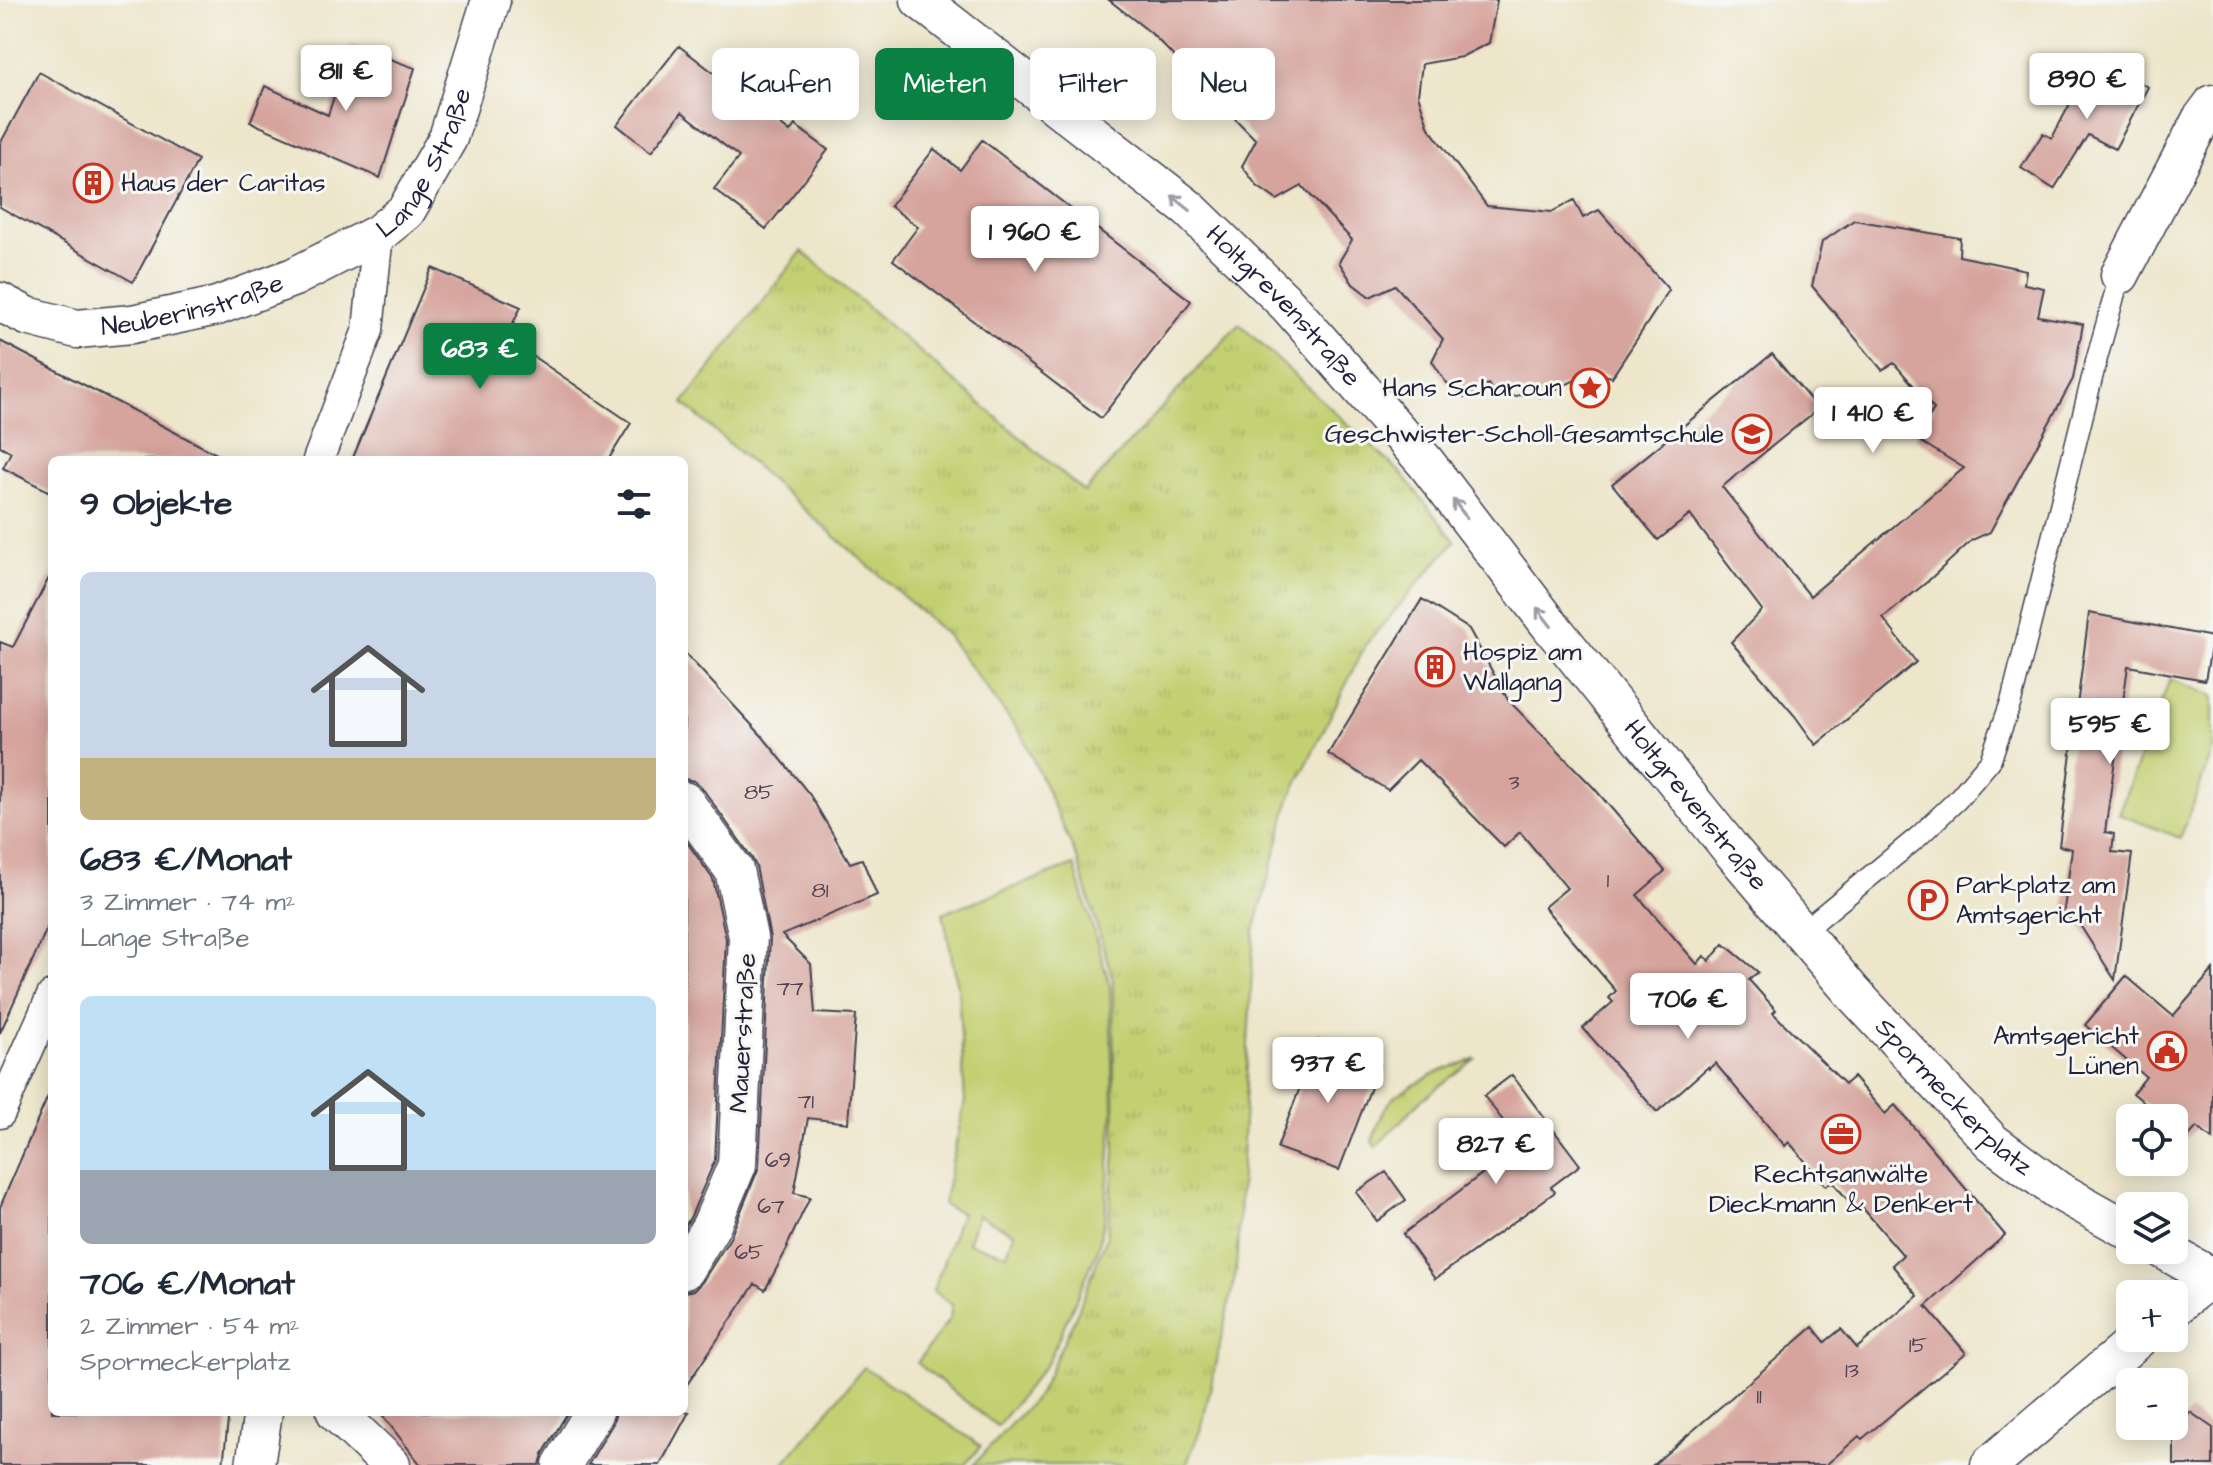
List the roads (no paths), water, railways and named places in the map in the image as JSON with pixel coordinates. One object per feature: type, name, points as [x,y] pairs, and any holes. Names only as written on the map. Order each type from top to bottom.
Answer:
[{"type":"street","name":"Lange Straße","points":[[320,456],[368,330],[378,234],[406,211],[448,138],[491,0]]},
{"type":"street","name":"Holtgrevenstraße","points":[[920,0],[1189,209],[1288,305],[1426,463],[1550,625],[1801,933]]},
{"type":"street","points":[[2120,275],[2201,120],[2213,104]]},
{"type":"street","name":"Neuberinstraße","points":[[0,302],[27,316],[77,329],[132,324],[217,306],[294,277],[378,234]]},
{"type":"street","name":"Mauerstraße","points":[[688,807],[734,870],[748,937],[737,1165],[711,1226],[688,1263]]},
{"type":"street","name":"Spormeckerplatz","points":[[1801,933],[1900,1045],[1992,1142],[2057,1190],[2116,1223]]},
{"type":"street","points":[[0,1113],[48,1005]]},
{"type":"street","points":[[2188,1263],[2212,1276],[2188,1296]]},
{"type":"street","points":[[1990,1465],[2123,1352]]},
{"type":"street","points":[[255,1465],[262,1416]]},
{"type":"street","points":[[340,1416],[391,1465]]},
{"type":"street","points":[[562,1465],[592,1416]]},
{"type":"lane","points":[[1801,933],[1918,837],[1957,800],[1990,761],[2011,702],[2120,275]]},
{"type":"place","name":"Haus der Caritas","points":[[93,183]]},
{"type":"place","name":"Hans Scharoun","points":[[1590,388]]},
{"type":"place","name":"Geschwister-Scholl-Gesamtschule","points":[[1752,434]]},
{"type":"place","name":"Hospiz am Wallgang","points":[[1435,667]]},
{"type":"place","name":"Parkplatz am Amtsgericht","points":[[1928,900]]},
{"type":"place","name":"Amtsgericht Lünen","points":[[2167,1051]]},
{"type":"place","name":"Rechtsanwälte Dieckmann & Denkert","points":[[1841,1134]]}]
